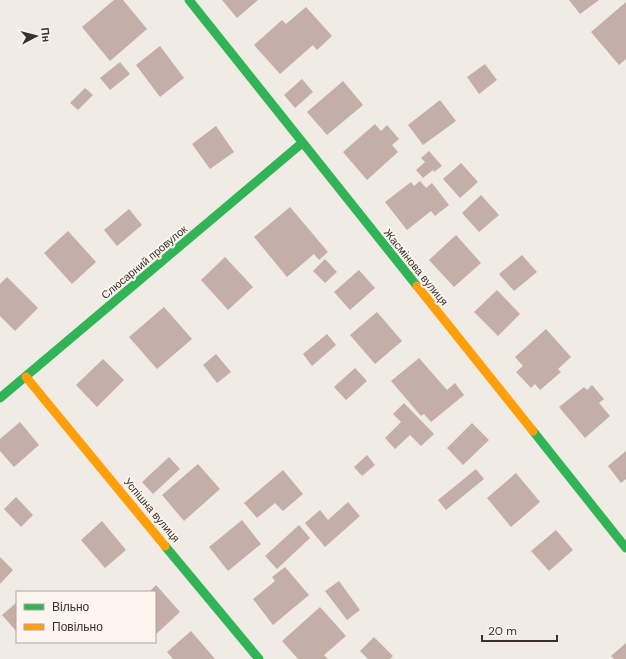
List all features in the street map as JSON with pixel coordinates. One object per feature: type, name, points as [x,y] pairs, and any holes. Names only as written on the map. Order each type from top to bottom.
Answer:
[{"type":"street","name":"Жасмінова вулиця","points":[[189,0],[626,548]]},
{"type":"street","name":"Слюсарний провулок","points":[[0,398],[302,143]]},
{"type":"street","name":"Успішна вулиця","points":[[26,377],[259,659]]},
{"type":"building","points":[[114,0],[123,0],[147,29],[110,61],[82,27]]},
{"type":"building","points":[[222,0],[258,0],[237,18]]},
{"type":"building","points":[[569,0],[599,0],[580,14]]},
{"type":"building","points":[[626,2],[626,59],[619,65],[591,32]]},
{"type":"building","points":[[306,7],[332,36],[317,50],[313,45],[280,74],[254,45],[282,20],[286,24]]},
{"type":"building","points":[[160,46],[184,78],[160,97],[136,65]]},
{"type":"building","points":[[120,62],[130,74],[110,90],[100,78]]},
{"type":"building","points":[[485,64],[497,80],[479,94],[467,77]]},
{"type":"building","points":[[302,79],[313,92],[295,108],[284,95]]},
{"type":"building","points":[[343,81],[363,105],[327,135],[307,112]]},
{"type":"building","points":[[85,88],[93,95],[78,110],[70,103]]},
{"type":"building","points":[[440,100],[456,121],[423,145],[408,125]]},
{"type":"building","points":[[375,124],[381,131],[387,125],[399,139],[392,145],[398,152],[367,180],[343,152]]},
{"type":"building","points":[[216,126],[234,152],[210,169],[192,144]]},
{"type":"building","points":[[429,151],[442,166],[434,172],[433,170],[423,178],[416,170],[425,162],[421,158]]},
{"type":"building","points":[[461,163],[478,182],[460,198],[443,179]]},
{"type":"building","points":[[420,181],[426,188],[432,183],[449,205],[435,216],[431,211],[407,230],[385,202],[411,182],[414,186]]},
{"type":"building","points":[[481,195],[499,215],[479,232],[462,213]]},
{"type":"building","points":[[290,207],[328,252],[319,260],[314,254],[287,277],[254,237]]},
{"type":"building","points":[[129,209],[142,225],[117,246],[104,230]]},
{"type":"building","points":[[68,231],[96,262],[72,284],[44,253]]},
{"type":"building","points":[[456,235],[481,263],[454,287],[429,260]]},
{"type":"building","points":[[522,255],[537,272],[514,291],[499,274]]},
{"type":"building","points":[[225,257],[253,287],[228,310],[201,280]]},
{"type":"building","points":[[325,259],[337,272],[325,283],[313,271]]},
{"type":"building","points":[[359,270],[375,288],[350,310],[334,292]]},
{"type":"building","points":[[7,277],[38,308],[15,331],[0,316],[0,284]]},
{"type":"building","points":[[497,290],[520,314],[498,336],[474,312]]},
{"type":"building","points":[[164,307],[192,339],[157,369],[129,337]]},
{"type":"building","points":[[377,312],[402,341],[375,364],[350,335]]},
{"type":"building","points":[[546,329],[571,357],[558,369],[561,372],[540,390],[535,384],[531,388],[516,372],[523,366],[515,357]]},
{"type":"building","points":[[327,334],[336,345],[312,366],[303,354]]},
{"type":"building","points":[[216,354],[231,372],[217,383],[203,365]]},
{"type":"building","points":[[419,358],[447,390],[455,383],[464,395],[431,422],[424,414],[421,416],[391,381]]},
{"type":"building","points":[[103,359],[124,380],[97,407],[76,385]]},
{"type":"building","points":[[355,368],[367,381],[346,400],[334,387]]},
{"type":"building","points":[[592,385],[604,399],[599,403],[610,416],[585,438],[559,407],[584,387],[587,390]]},
{"type":"building","points":[[404,403],[434,434],[421,446],[410,435],[395,449],[385,438],[401,422],[393,414]]},
{"type":"building","points":[[20,422],[39,445],[14,467],[0,451],[0,439]]},
{"type":"building","points":[[472,423],[489,440],[463,465],[447,448]]},
{"type":"building","points":[[626,451],[626,479],[621,483],[608,466]]},
{"type":"building","points":[[367,455],[375,465],[362,476],[354,467]]},
{"type":"building","points":[[169,457],[180,469],[153,494],[142,482]]},
{"type":"building","points":[[198,464],[220,489],[184,521],[162,495]]},
{"type":"building","points":[[476,469],[484,479],[446,510],[438,500]]},
{"type":"building","points":[[283,470],[303,494],[283,511],[275,503],[257,518],[244,503]]},
{"type":"building","points":[[516,473],[540,502],[511,527],[487,498]]},
{"type":"building","points":[[16,497],[33,515],[21,527],[4,509]]},
{"type":"building","points":[[348,502],[360,516],[325,547],[305,523],[320,510],[328,520]]},
{"type":"building","points":[[242,520],[261,544],[228,571],[209,547]]},
{"type":"building","points":[[102,521],[126,550],[105,568],[81,540]]},
{"type":"building","points":[[299,525],[310,538],[277,569],[265,556]]},
{"type":"building","points":[[556,530],[573,550],[549,571],[531,551]]},
{"type":"building","points":[[0,557],[13,570],[0,584]]},
{"type":"building","points":[[285,567],[309,595],[273,625],[253,599],[275,581],[272,577]]},
{"type":"building","points":[[339,581],[360,610],[347,620],[325,591]]},
{"type":"building","points":[[156,585],[180,612],[156,634],[156,591],[150,591]]},
{"type":"building","points":[[16,603],[16,631],[2,615]]},
{"type":"building","points":[[320,607],[346,636],[324,655],[328,659],[298,659],[282,641]]},
{"type":"building","points":[[191,631],[215,659],[173,659],[167,652]]},
{"type":"building","points":[[374,637],[393,656],[390,659],[368,659],[360,651]]},
{"type":"building","points":[[626,643],[626,659],[614,659],[611,656]]},
{"type":"traffic: fast","points":[[189,0],[417,286]]},
{"type":"traffic: fast","points":[[0,398],[302,143]]},
{"type":"traffic: fast","points":[[533,431],[626,548]]},
{"type":"traffic: fast","points":[[165,546],[259,659]]},
{"type":"traffic: slow","points":[[417,286],[533,431]]},
{"type":"traffic: slow","points":[[26,377],[165,546]]}]
